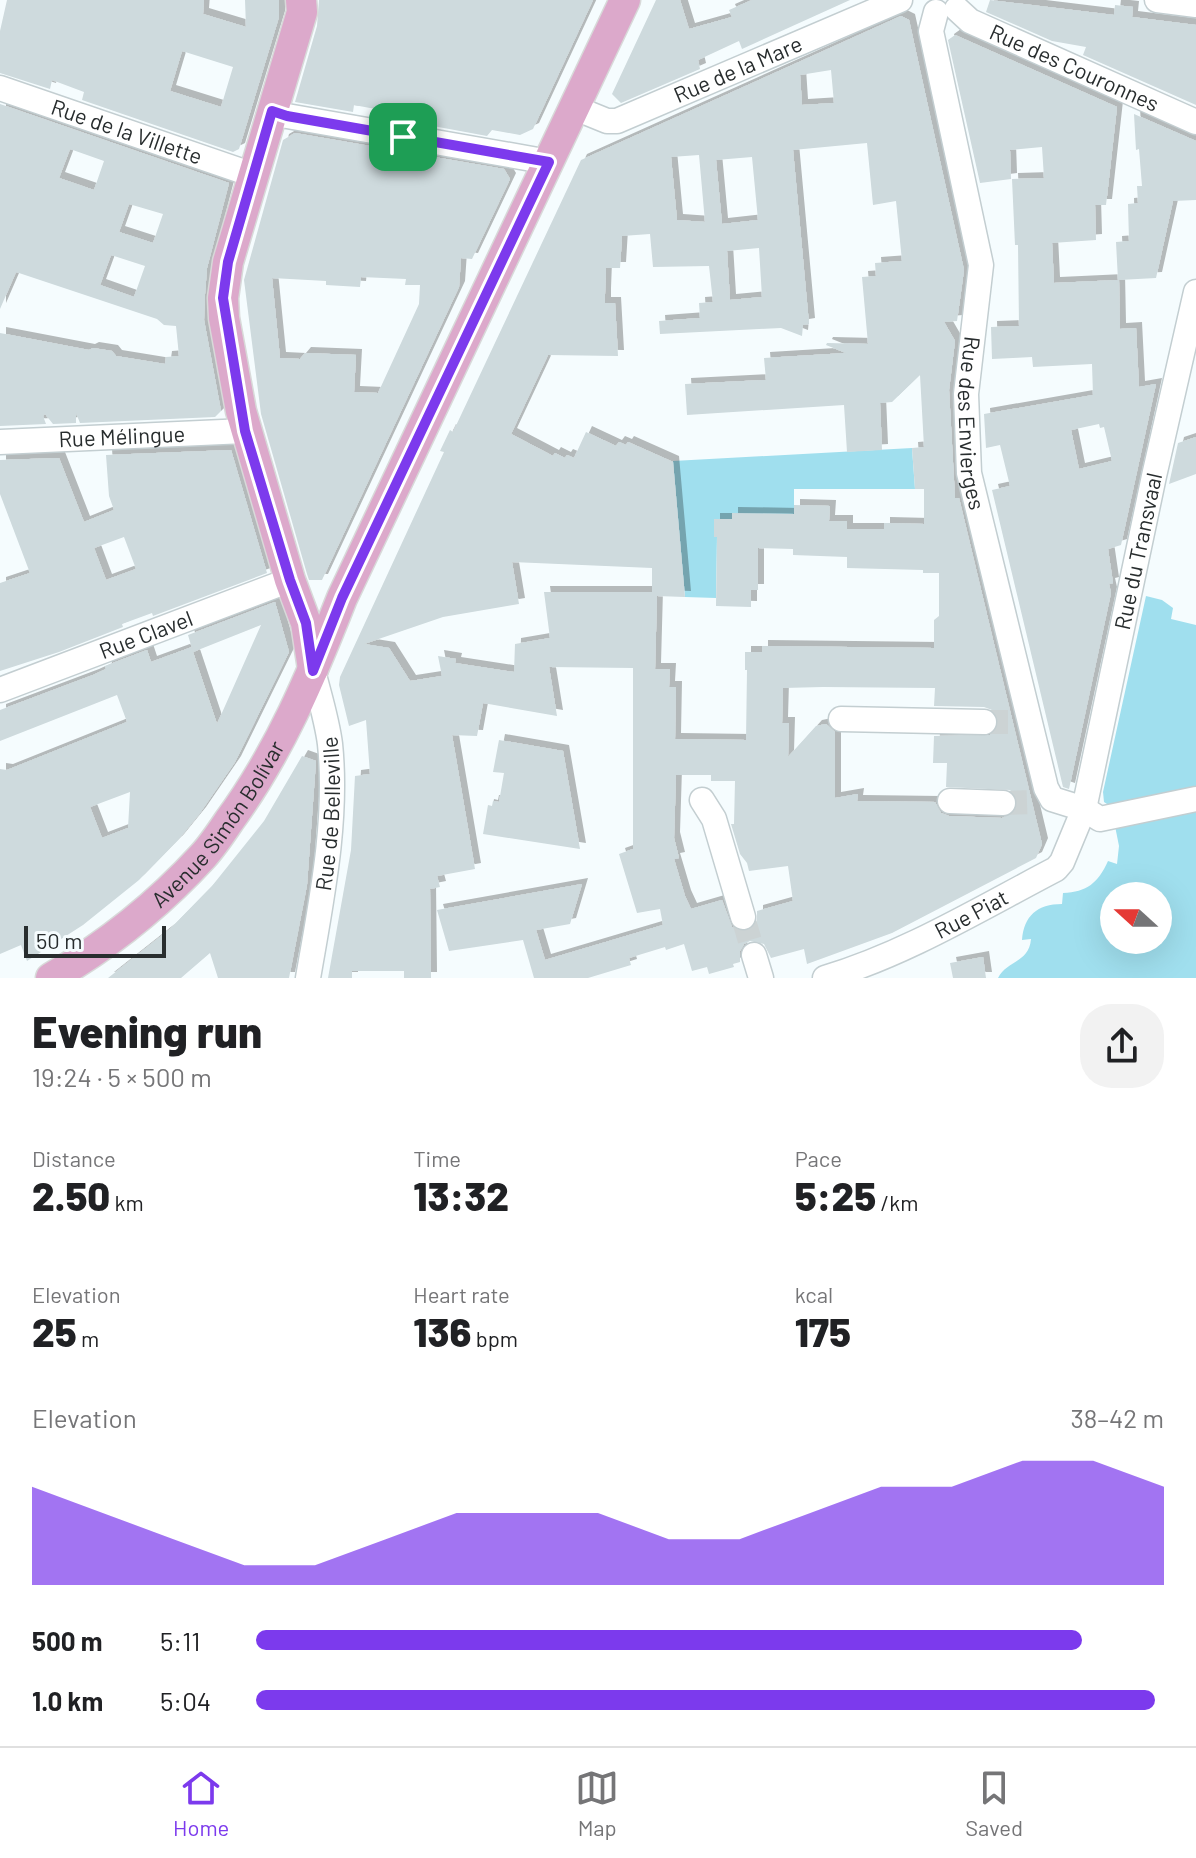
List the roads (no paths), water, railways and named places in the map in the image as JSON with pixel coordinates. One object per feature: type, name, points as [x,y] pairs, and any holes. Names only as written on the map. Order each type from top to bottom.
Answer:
[{"type":"main road","name":"Rue de Belleville","points":[[301,0],[302,12],[228,262],[223,298],[245,431],[306,623],[313,671]]},
{"type":"main road","name":"Avenue Simón Bolívar","points":[[51,978],[124,930],[205,854],[245,799],[287,728],[342,598],[625,0]]},
{"type":"street","name":"Rue de la Mare","points":[[575,108],[607,121],[617,121],[900,0]]},
{"type":"street","points":[[1157,0],[1196,5]]},
{"type":"street","name":"Rue des Couronnes","points":[[937,4],[1196,122]]},
{"type":"street","name":"Rue des Envierges","points":[[937,4],[931,31],[981,265],[966,394],[969,473],[1022,723],[1046,788],[1042,801],[1084,809],[1100,819],[1196,799]]},
{"type":"street","name":"Rue de la Villette","points":[[0,88],[253,175]]},
{"type":"street","points":[[272,111],[549,162]]},
{"type":"street","name":"Rue du Transvaal","points":[[1084,809],[1196,292]]},
{"type":"street","name":"Rue Mélingue","points":[[0,442],[245,431]]},
{"type":"street","name":"Rue Clavel","points":[[0,690],[290,580]]},
{"type":"street","name":"Rue de Belleville","points":[[308,978],[327,870],[330,790],[330,743],[313,671]]},
{"type":"street","points":[[841,719],[984,722]]},
{"type":"street","points":[[702,800],[714,819],[743,917]]},
{"type":"street","points":[[950,801],[1003,803]]},
{"type":"street","name":"Rue Piat","points":[[825,978],[858,968],[918,941],[1056,869],[1084,809]]},
{"type":"tunnel","points":[[984,722],[1013,722]]},
{"type":"tunnel","points":[[1003,803],[1032,802]]},
{"type":"tunnel","points":[[743,917],[754,955]]}]
